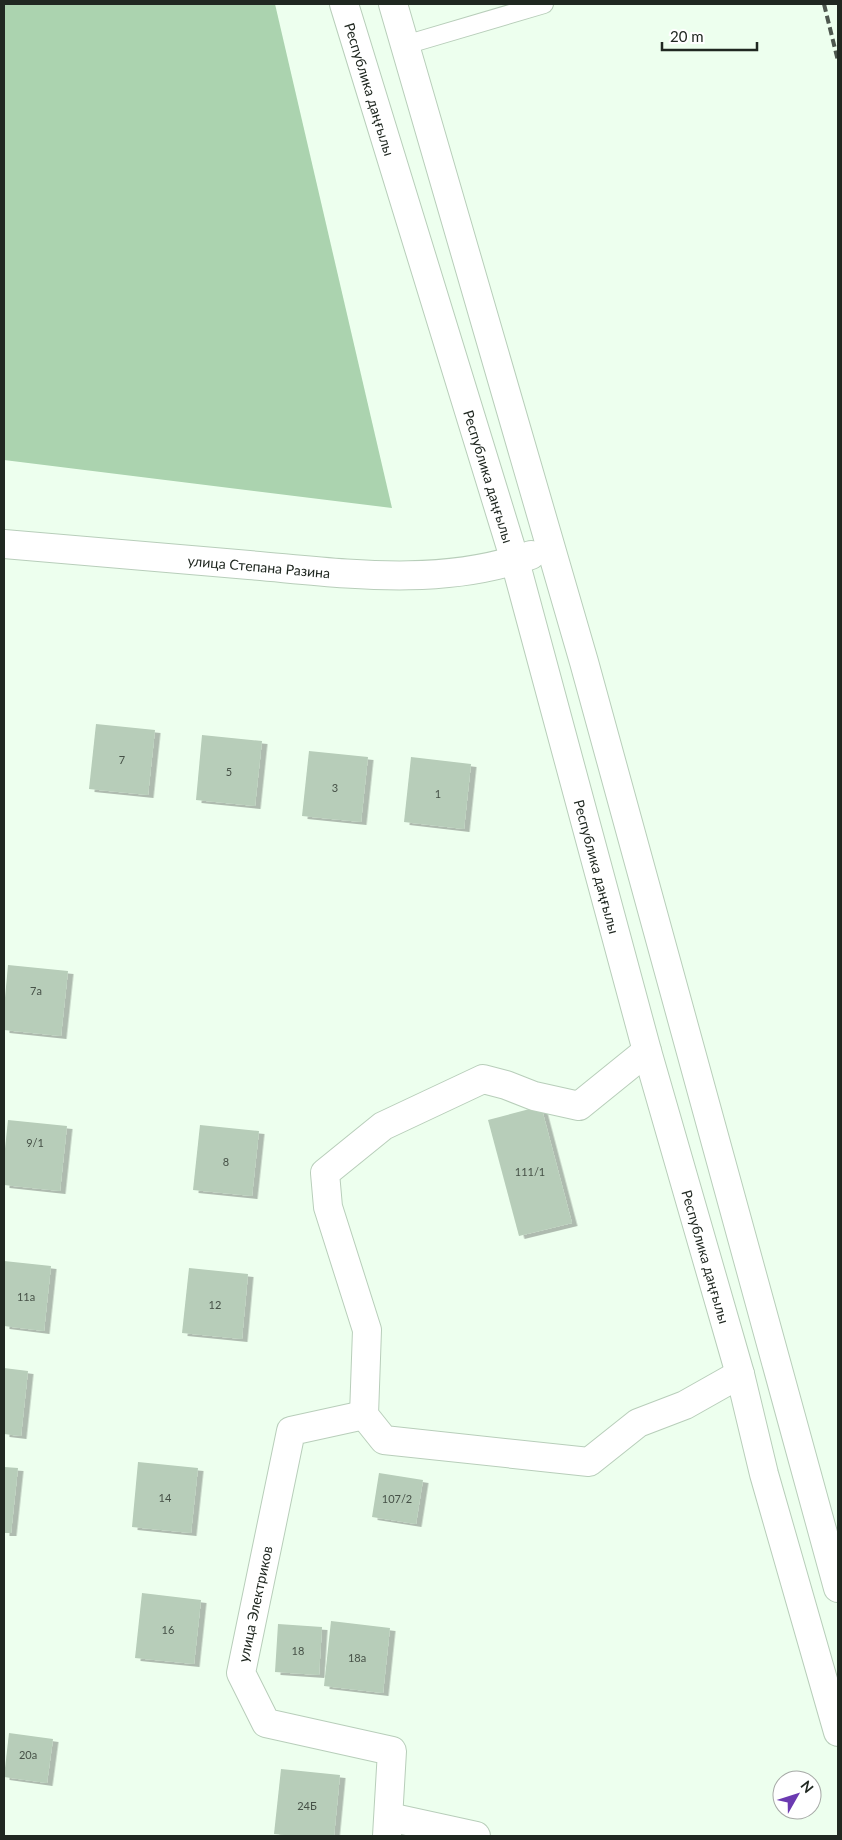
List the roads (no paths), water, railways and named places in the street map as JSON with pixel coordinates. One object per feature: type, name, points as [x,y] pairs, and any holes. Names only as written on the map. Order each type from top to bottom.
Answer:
[{"type":"main road","name":"Республика даңғылы","points":[[344,4],[515,560],[647,1051],[740,1374],[764,1474],[838,1732]]},
{"type":"main road","points":[[393,4],[551,547],[838,1588]]},
{"type":"main road","name":"улица Степана Разина","points":[[4,544],[382,576],[449,574],[515,560],[551,547]]},
{"type":"main road","points":[[647,1051],[579,1106],[534,1096],[506,1085],[483,1079],[383,1126],[325,1173],[328,1207],[367,1330],[364,1416],[384,1440],[590,1462],[638,1423],[685,1405],[740,1374]]},
{"type":"main road","name":"улица Электриков","points":[[364,1416],[291,1432],[241,1673],[266,1723],[392,1751],[388,1827]]},
{"type":"main road","points":[[388,1827],[476,1836]]},
{"type":"lane","points":[[405,45],[544,4]]},
{"type":"railway","points":[[824,4],[838,61]]}]
